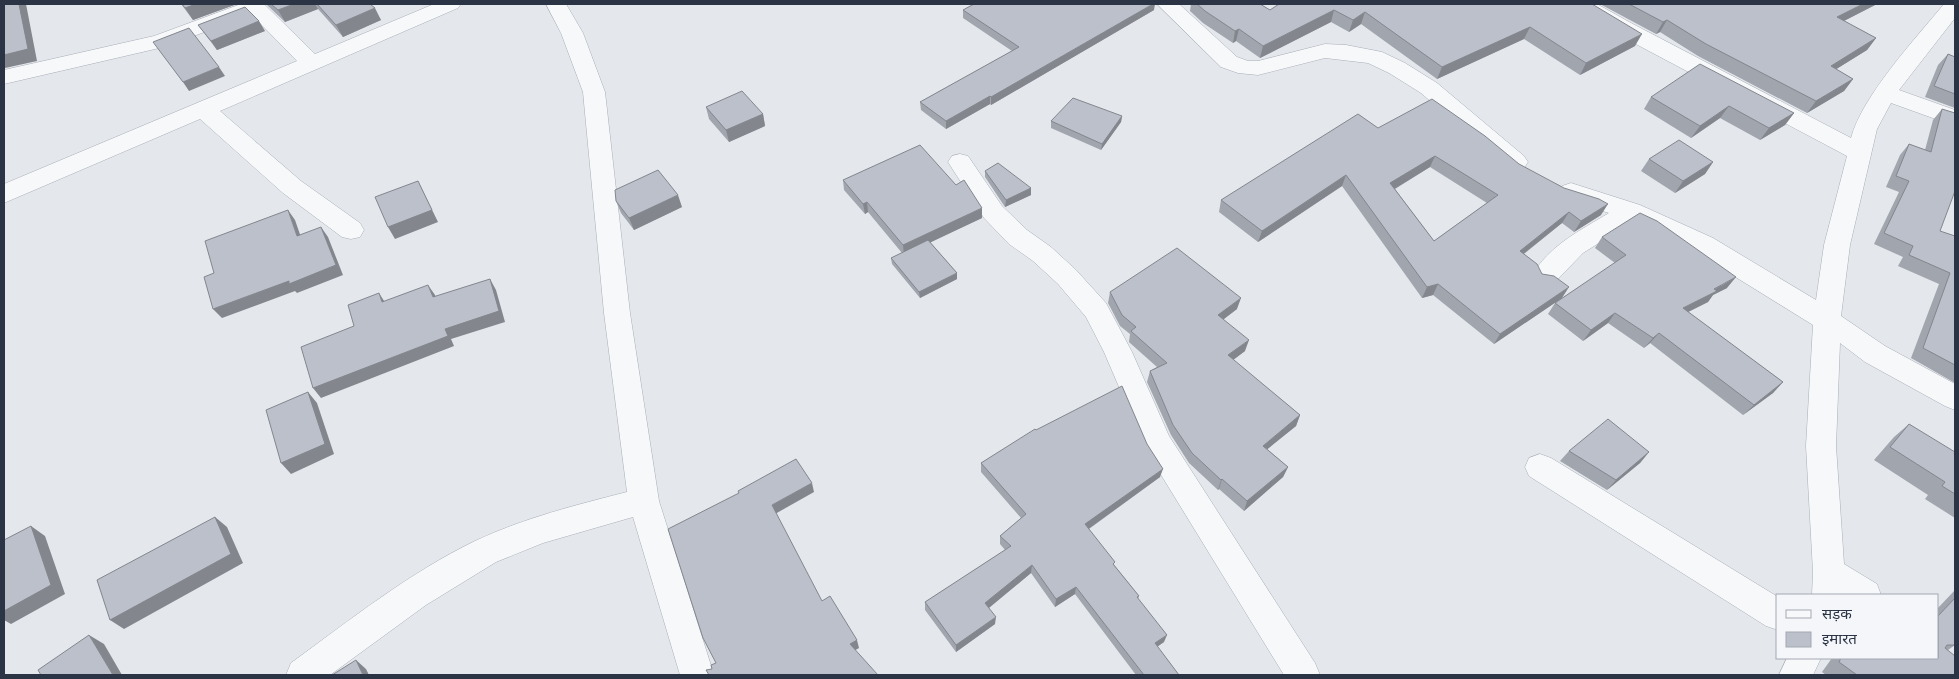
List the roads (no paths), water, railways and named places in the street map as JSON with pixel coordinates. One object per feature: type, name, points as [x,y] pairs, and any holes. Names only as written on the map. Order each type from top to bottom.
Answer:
[{"type":"street","points":[[4,194],[451,4]]},
{"type":"street","points":[[556,4],[572,32],[594,92],[616,313],[644,501],[697,675]]},
{"type":"street","points":[[1167,4],[1229,62],[1246,68],[1258,68],[1294,57],[1325,51],[1346,52],[1374,57],[1397,68],[1428,88],[1524,168],[1567,191],[1630,211],[1704,245],[1826,320],[1875,354],[1955,398]]},
{"type":"street","points":[[1583,4],[1632,33],[1860,153]]},
{"type":"street","points":[[1863,594],[1829,584],[1821,446],[1826,320],[1837,245],[1865,130],[1885,93],[1955,4]]},
{"type":"street","points":[[4,77],[160,41],[253,5],[312,62]]},
{"type":"street","points":[[1885,93],[1955,118]]},
{"type":"street","points":[[204,110],[292,186],[351,230]]},
{"type":"street","points":[[960,162],[994,212],[1018,237],[1042,254],[1067,277],[1096,310],[1118,352],[1157,443],[1303,675]]},
{"type":"street","points":[[1545,276],[1574,246],[1630,211]]},
{"type":"street","points":[[1540,467],[1776,614]]},
{"type":"street","points":[[304,675],[422,588],[486,551],[554,525],[644,501]]},
{"type":"street","points":[[1796,675],[1804,659]]}]
